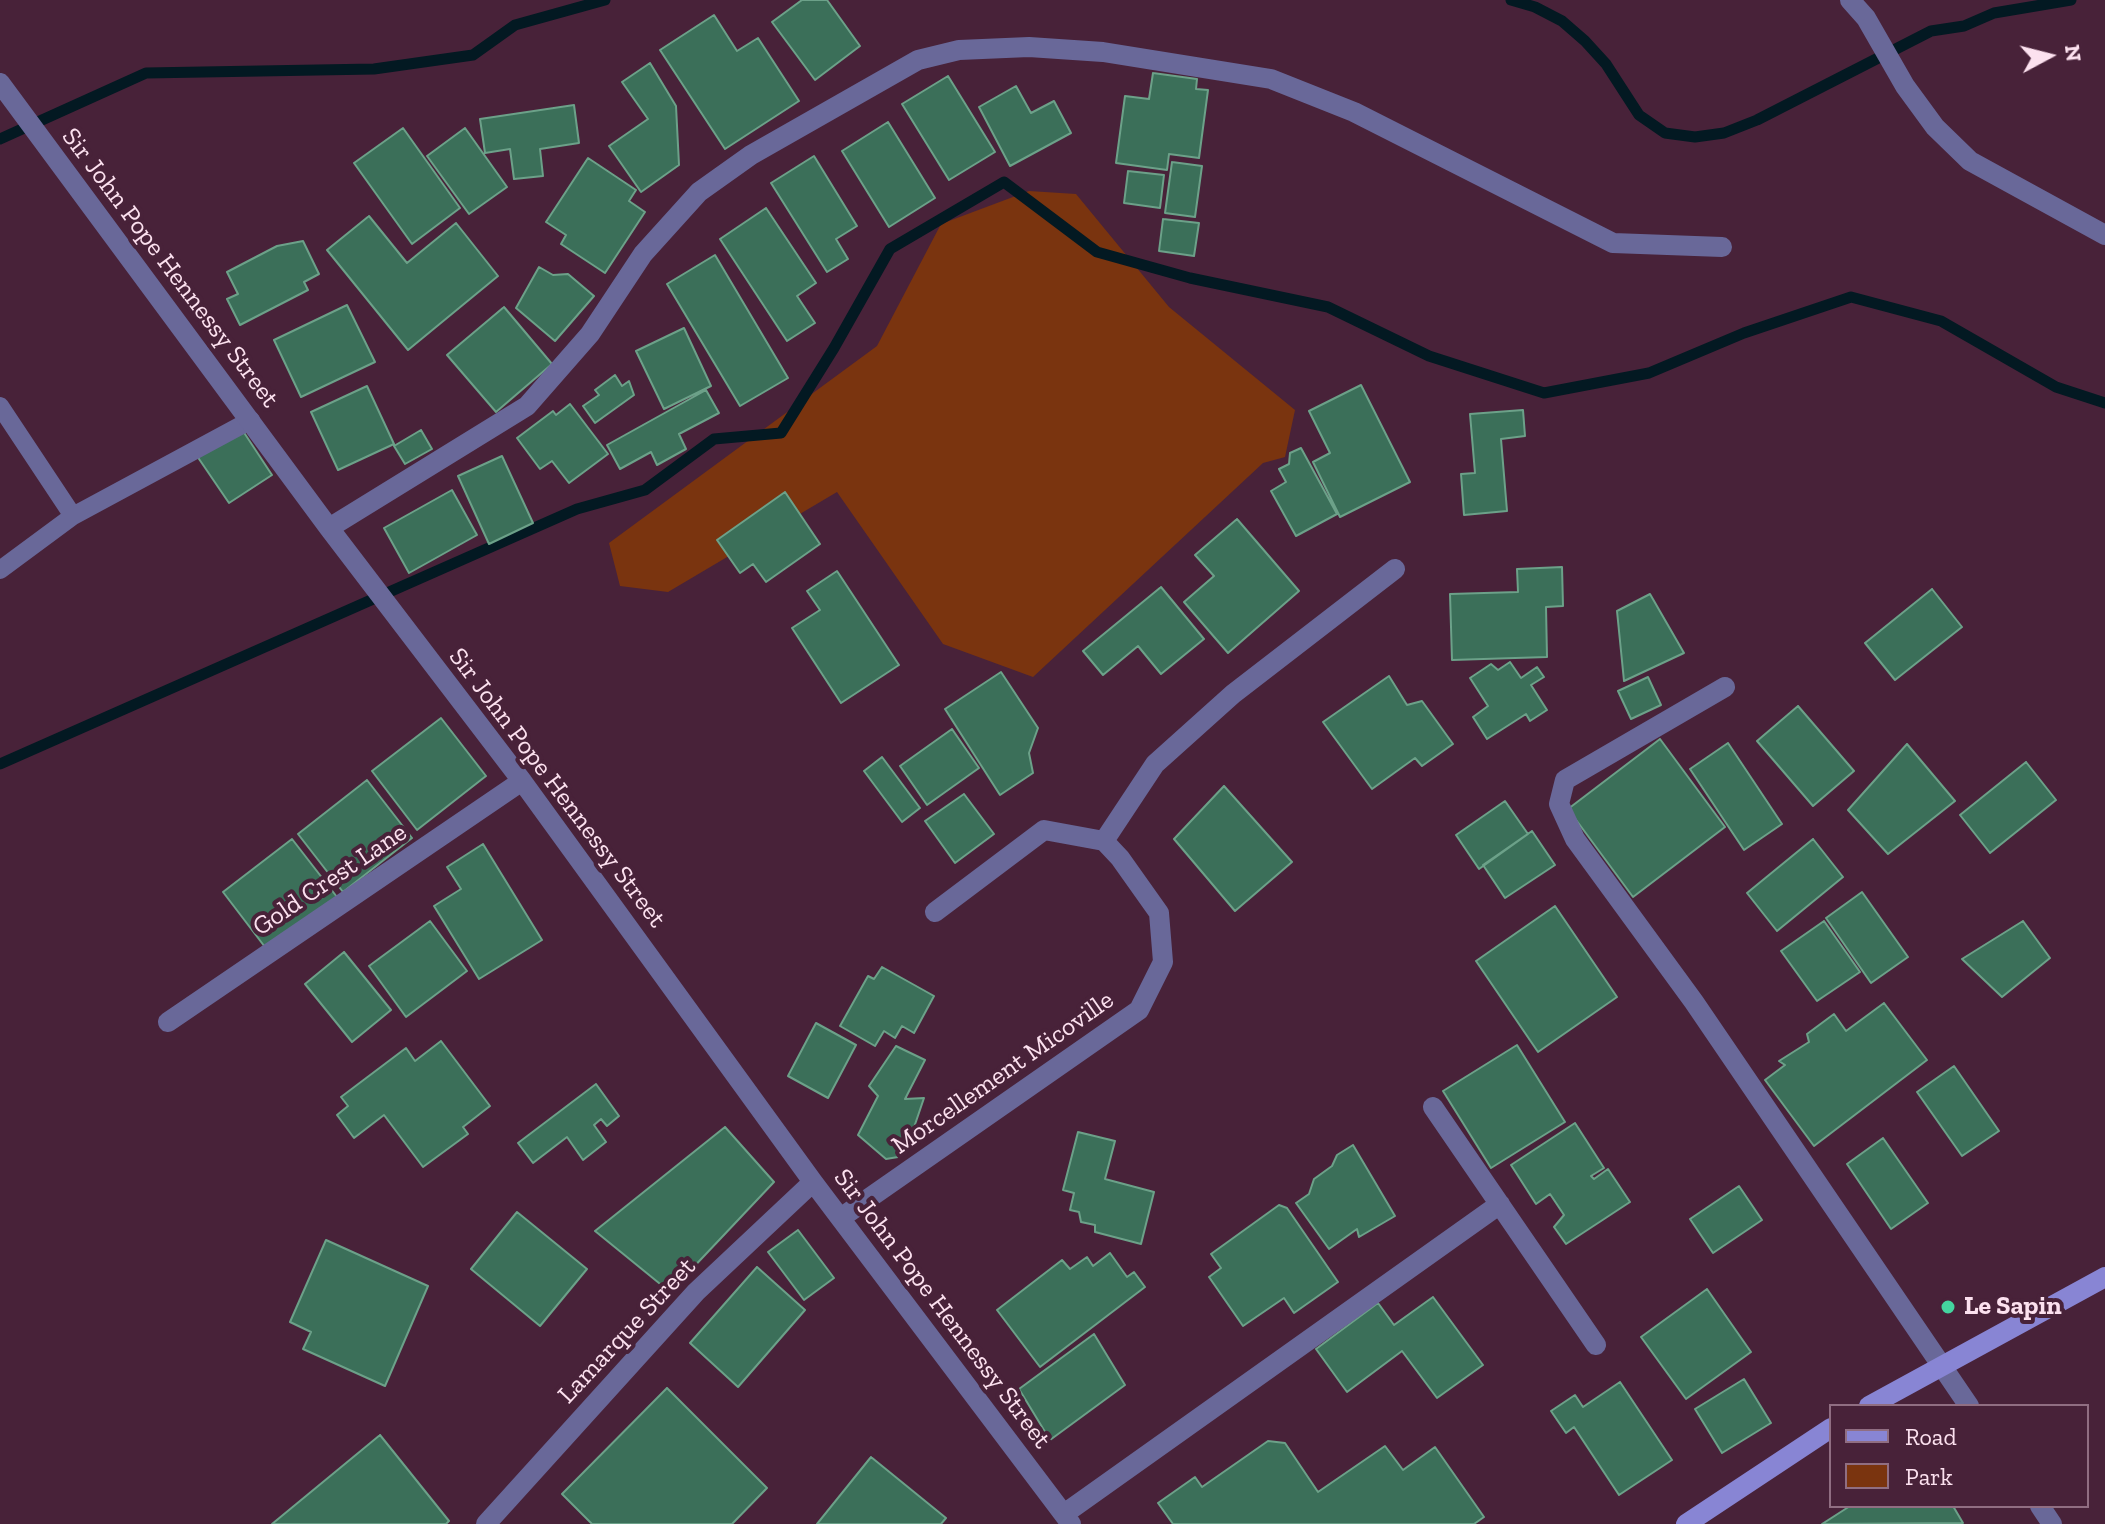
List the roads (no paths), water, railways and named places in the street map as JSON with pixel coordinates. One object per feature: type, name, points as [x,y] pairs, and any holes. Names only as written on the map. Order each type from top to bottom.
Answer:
[{"type":"street","points":[[1850,0],[1866,18],[1899,75],[1935,127],[1970,161],[2105,235]]},
{"type":"street","points":[[329,528],[527,406],[590,334],[643,254],[699,192],[751,155],[918,60],[959,50],[1029,47],[1103,52],[1271,79],[1354,112],[1613,243],[1722,247]]},
{"type":"street","name":"Sir John Pope Hennessy Street","points":[[0,83],[329,528],[522,781],[813,1182],[1067,1519]]},
{"type":"street","points":[[935,912],[1044,830],[1104,841],[1155,764],[1233,694],[1395,569]]},
{"type":"street","points":[[1725,687],[1565,780],[1559,804],[1575,839],[1694,1002],[1968,1404]]},
{"type":"street","name":"Gold Crest Lane","points":[[168,1022],[522,781]]},
{"type":"street","name":"Morcellement Micoville","points":[[842,1217],[1139,1010],[1163,962],[1159,913],[1104,841]]},
{"type":"street","points":[[1433,1107],[1596,1345]]},
{"type":"street","name":"Lamarque Street","points":[[486,1524],[696,1292],[813,1182]]},
{"type":"street","points":[[1067,1519],[1500,1204]]},
{"type":"street","points":[[1873,1404],[2105,1277]]},
{"type":"street","points":[[1686,1524],[1829,1429]]},
{"type":"lane","points":[[0,406],[73,516]]},
{"type":"lane","points":[[0,570],[73,516],[251,420]]},
{"type":"waterway","points":[[0,139],[146,73],[374,69],[473,55],[515,25],[605,0]]},
{"type":"waterway","points":[[1511,0],[1535,7],[1562,21],[1585,41],[1606,64],[1639,115],[1665,133],[1695,137],[1724,133],[1757,120],[1931,31],[1964,26],[1994,13],[2071,0]]},
{"type":"waterway","points":[[0,764],[577,509],[645,490],[714,439],[781,433],[890,249],[1004,182],[1097,252],[1190,278],[1328,307],[1429,356],[1544,393],[1649,373],[1744,333],[1851,297],[1941,321],[2056,387],[2105,403]]},
{"type":"place","name":"Le Sapin","points":[[1948,1307]]}]
